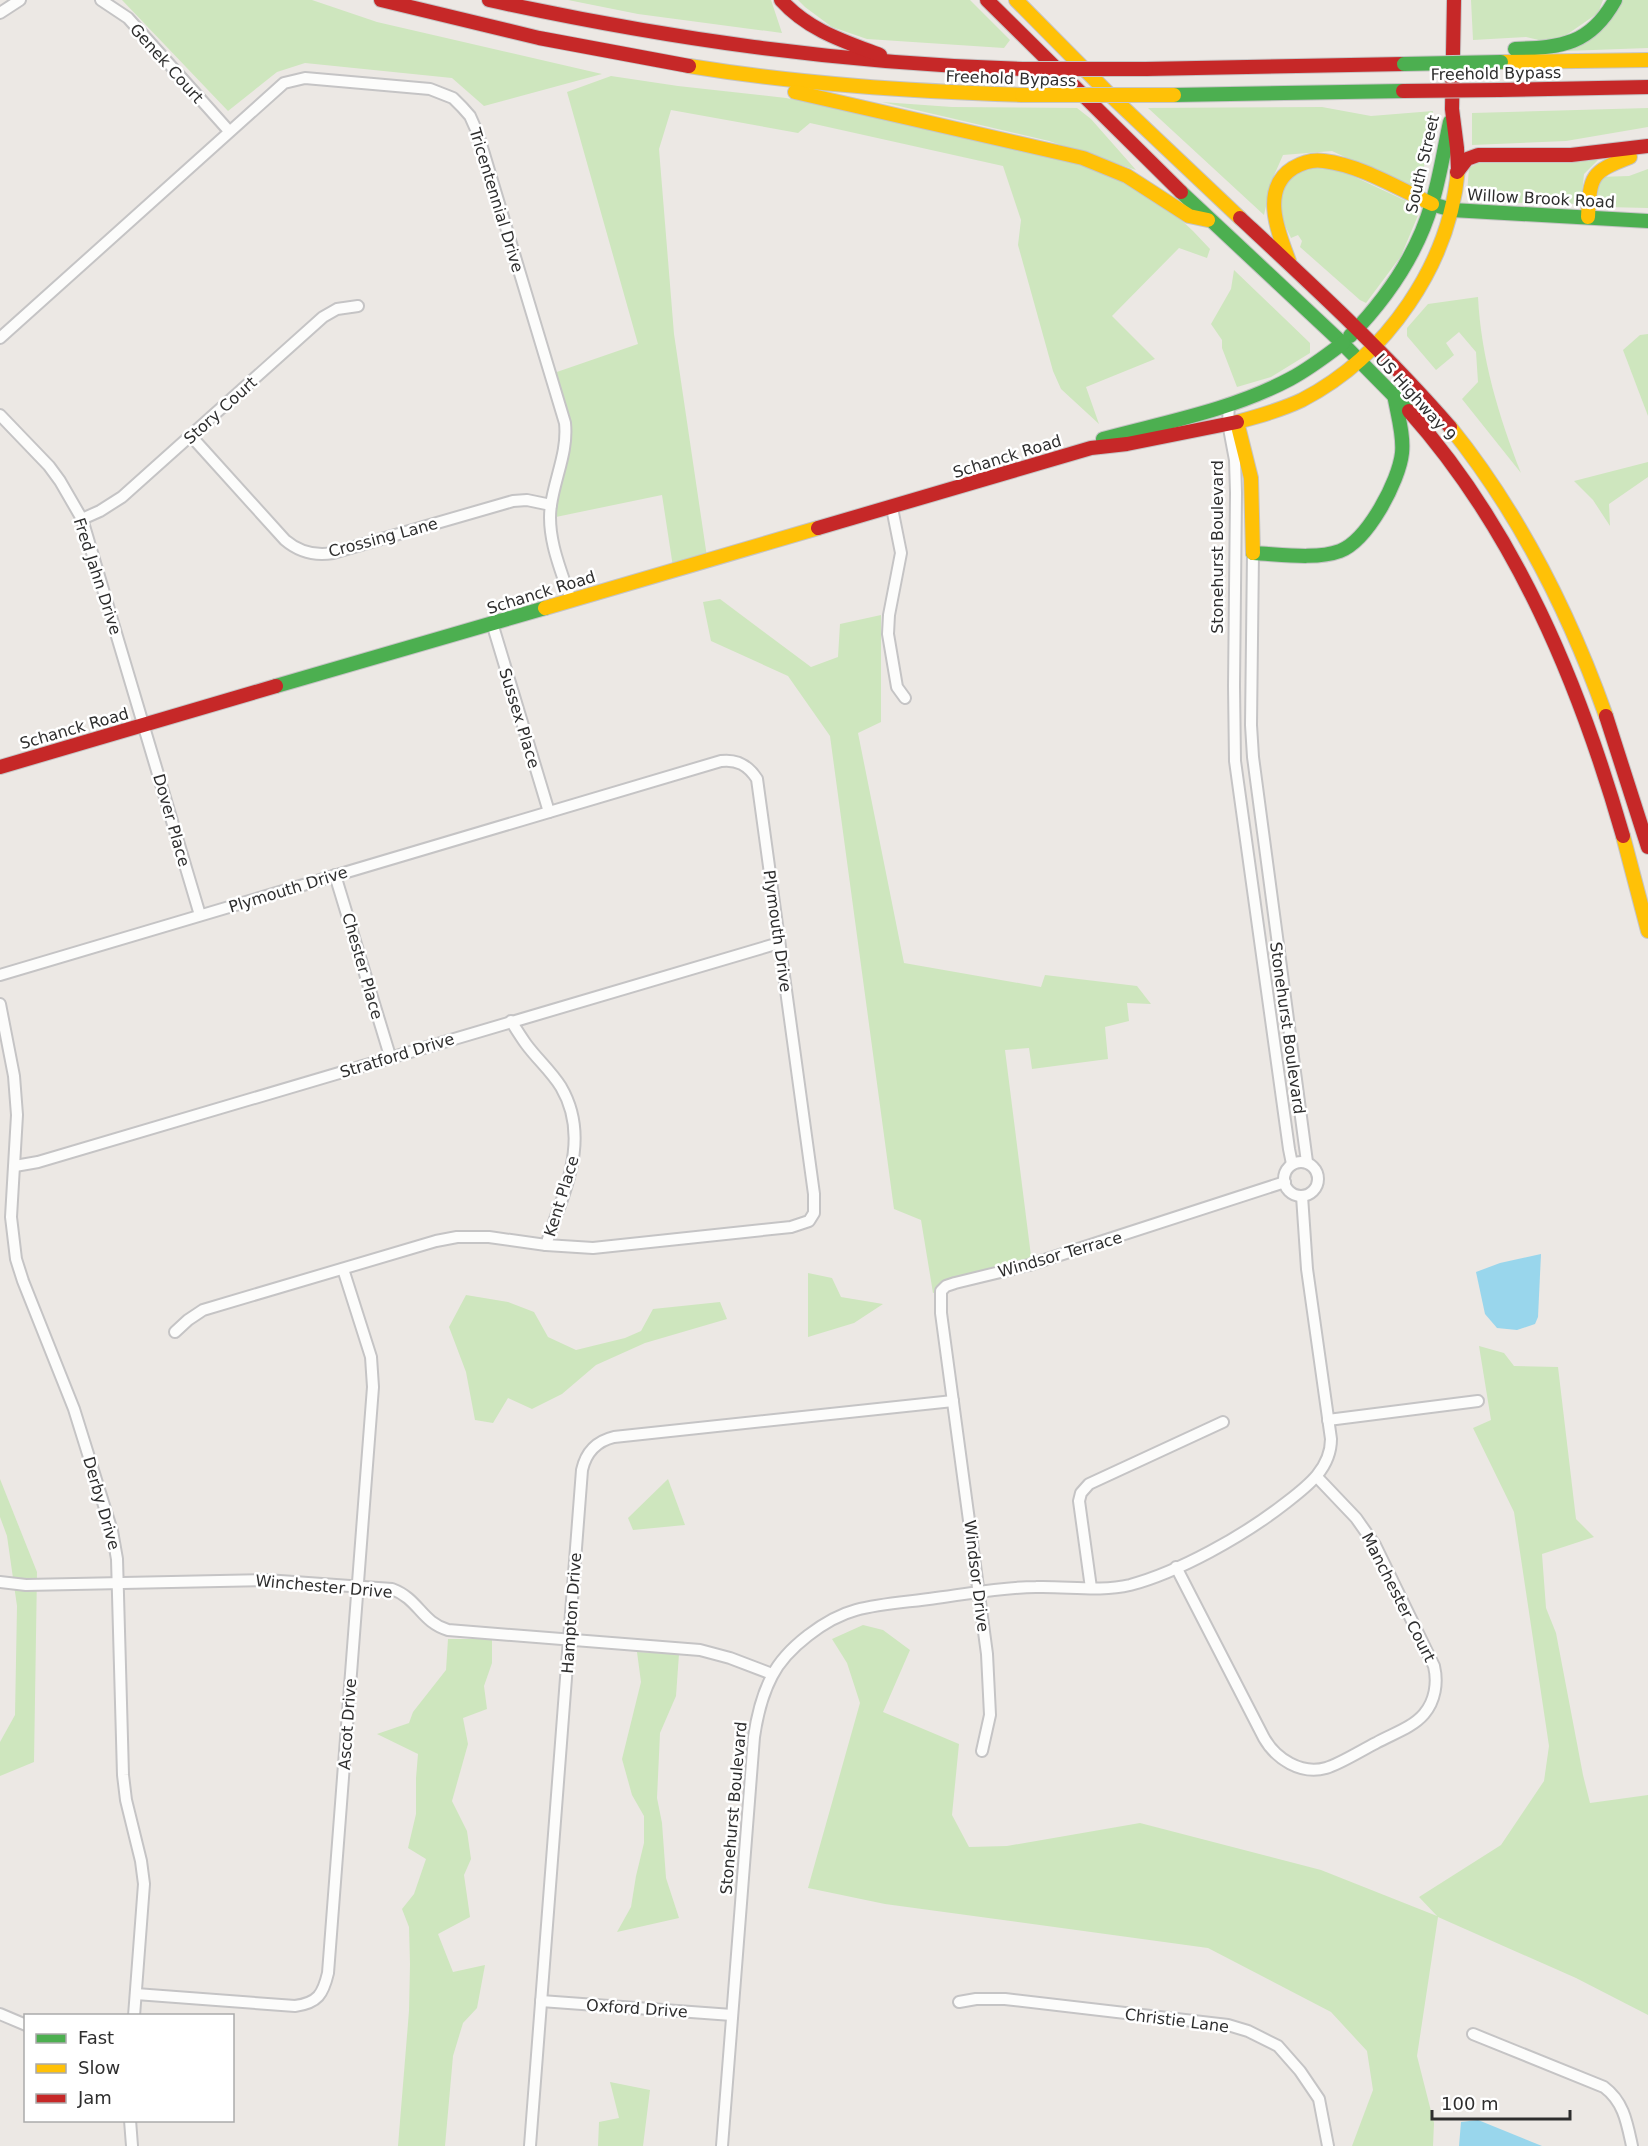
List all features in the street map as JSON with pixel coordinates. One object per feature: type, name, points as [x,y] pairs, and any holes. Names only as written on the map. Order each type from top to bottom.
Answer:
[{"type":"main road","name":"Freehold Bypass","points":[[381,0],[500,30],[655,62],[863,88],[1022,95],[1174,95],[1648,87]]},
{"type":"main road","name":"Freehold Bypass","points":[[489,0],[624,29],[691,40],[816,57],[902,63],[1022,69],[1146,69],[1303,66],[1404,59],[1500,56],[1648,60]]},
{"type":"main road","points":[[781,0],[796,16],[818,32],[902,63]]},
{"type":"main road","name":"US Highway 9","points":[[987,0],[1098,112],[1394,393],[1436,442],[1469,487],[1515,560],[1568,674],[1595,746],[1622,829],[1648,930]]},
{"type":"main road","name":"US Highway 9","points":[[1016,0],[1094,79],[1358,328],[1430,404],[1466,449],[1503,501],[1532,549],[1578,646],[1626,773],[1648,848]]},
{"type":"main road","name":"South Street","points":[[1360,359],[1401,314],[1426,277],[1452,210],[1458,156],[1452,110],[1454,0]]},
{"type":"main road","points":[[1500,56],[1575,41],[1603,20],[1615,0]]},
{"type":"main road","points":[[764,77],[780,88],[1083,158],[1127,176],[1188,216],[1212,221]]},
{"type":"main road","name":"South Street","points":[[1342,343],[1376,309],[1398,277],[1415,246],[1432,204],[1452,110]]},
{"type":"main road","points":[[1457,172],[1467,159],[1478,155],[1571,155],[1648,147]]},
{"type":"main road","points":[[1588,217],[1589,186],[1595,174],[1608,164],[1648,147]]},
{"type":"main road","name":"Willow Brook Road","points":[[1290,264],[1275,219],[1273,206],[1275,195],[1283,177],[1300,164],[1316,160],[1336,163],[1432,204],[1452,210],[1648,221]]},
{"type":"main road","name":"Schanck Road","points":[[1091,448],[1101,440],[1229,404],[1266,391],[1306,370],[1342,343]]},
{"type":"main road","name":"Schanck Road","points":[[0,767],[1091,448],[1127,444],[1266,415],[1291,405],[1332,380],[1360,359]]},
{"type":"main road","points":[[1253,553],[1337,552],[1351,545],[1364,534],[1396,475],[1401,461],[1401,435],[1394,393]]},
{"type":"main road","name":"Stonehurst Boulevard","points":[[1233,423],[1251,478],[1253,553]]},
{"type":"street","points":[[0,13],[20,0]]},
{"type":"street","name":"Genek Court","points":[[101,0],[128,18],[229,131]]},
{"type":"street","name":"Tricentennial Drive","points":[[0,338],[278,87],[299,78],[419,86],[442,92],[453,98],[470,116],[478,134],[565,423],[565,446],[551,504],[550,527],[572,600]]},
{"type":"street","name":"Story Court","points":[[82,519],[122,497],[323,317],[337,309],[358,306]]},
{"type":"street","name":"Stonehurst Boulevard","points":[[1229,404],[1233,423],[1236,493],[1235,761],[1289,1149],[1293,1164]]},
{"type":"street","name":"Fred Jahn Drive","points":[[0,415],[49,466],[82,519],[144,725]]},
{"type":"street","name":"Crossing Lane","points":[[191,436],[285,540],[301,551],[312,554],[333,553],[513,501],[527,500],[551,504]]},
{"type":"street","points":[[892,508],[901,553],[889,615],[888,634],[897,687],[905,698]]},
{"type":"street","points":[[1235,571],[1253,553]]},
{"type":"street","name":"Stonehurst Boulevard","points":[[722,2146],[754,1737],[759,1708],[772,1674],[803,1640],[823,1625],[849,1612],[882,1605],[979,1592],[1034,1587],[1109,1588],[1130,1585],[1153,1577],[1220,1546],[1266,1518],[1317,1477],[1329,1458],[1331,1448],[1307,1269],[1302,1196],[1313,1191],[1318,1181],[1316,1169],[1307,1162],[1263,842],[1252,736],[1253,553]]},
{"type":"street","points":[[1235,619],[1252,619]]},
{"type":"street","name":"Sussex Place","points":[[492,623],[549,812]]},
{"type":"street","name":"Dover Place","points":[[144,725],[200,915]]},
{"type":"street","name":"Plymouth Drive","points":[[0,975],[721,761],[741,763],[751,771],[759,786],[814,1194],[813,1216],[809,1221],[791,1227],[610,1247],[574,1248],[489,1237],[457,1237],[436,1241],[203,1311],[188,1320],[175,1332]]},
{"type":"street","points":[[1246,844],[1263,842]]},
{"type":"street","name":"Chester Place","points":[[335,875],[390,1056]]},
{"type":"street","name":"Stratford Drive","points":[[15,1166],[779,943]]},
{"type":"street","name":"Derby Drive","points":[[0,1004],[14,1076],[17,1115],[11,1217],[16,1259],[74,1409],[112,1532],[117,1559],[123,1775],[127,1809],[141,1861],[144,1884],[134,2014]]},
{"type":"street","name":"Kent Place","points":[[511,1021],[526,1044],[560,1086],[575,1126],[576,1145],[573,1163],[546,1245]]},
{"type":"street","points":[[1302,1196],[1293,1194],[1284,1182],[1286,1172],[1293,1164],[1307,1162]]},
{"type":"street","name":"Windsor Terrace","points":[[953,1401],[940,1302],[940,1293],[946,1286],[1029,1265],[1284,1182]]},
{"type":"street","name":"Ascot Drive","points":[[136,1994],[295,2006],[308,2003],[324,1991],[328,1973],[373,1376],[370,1357],[343,1269]]},
{"type":"street","name":"Windsor Drive","points":[[953,1401],[987,1654],[990,1715],[982,1751]]},
{"type":"street","name":"Hampton Drive","points":[[530,2146],[582,1470],[588,1454],[599,1443],[614,1437],[953,1401]]},
{"type":"street","points":[[1328,1420],[1478,1401]]},
{"type":"street","points":[[1091,1588],[1079,1501],[1081,1493],[1089,1484],[1223,1422]]},
{"type":"street","name":"Manchester Court","points":[[1176,1567],[1264,1738],[1281,1759],[1300,1767],[1326,1768],[1412,1724],[1425,1713],[1432,1701],[1436,1686],[1434,1666],[1369,1537],[1356,1518],[1317,1477]]},
{"type":"street","name":"Winchester Drive","points":[[0,1582],[26,1585],[266,1580],[392,1589],[402,1593],[416,1604],[433,1624],[448,1630],[700,1650],[730,1658],[772,1674]]},
{"type":"street","name":"Christie Lane","points":[[959,2002],[976,1999],[1005,1999],[1228,2025],[1248,2031],[1278,2046],[1300,2071],[1318,2099],[1328,2146]]},
{"type":"street","name":"Oxford Drive","points":[[541,2001],[732,2015]]},
{"type":"street","points":[[0,2014],[24,2024]]},
{"type":"street","points":[[1473,2034],[1596,2084],[1610,2092],[1624,2111],[1632,2146]]},
{"type":"street","points":[[130,2122],[132,2146]]},
{"type":"green space","points":[[122,0],[312,0],[377,22],[602,74],[484,106],[452,78],[305,63],[277,72],[228,111]]},
{"type":"green space","points":[[568,0],[771,0],[782,33],[638,14]]},
{"type":"green space","points":[[798,0],[970,0],[1010,40],[1004,48],[867,39],[832,27]]},
{"type":"green space","points":[[1471,0],[1603,0],[1598,13],[1562,38],[1543,41],[1526,37],[1473,40]]},
{"type":"green space","points":[[1620,0],[1648,0],[1648,48],[1566,51]]},
{"type":"green space","points":[[611,76],[786,98],[913,123],[1102,169],[1162,202],[1210,249],[1207,258],[1179,248],[1112,316],[1155,359],[1086,387],[1099,424],[1061,389],[1053,371],[1018,245],[1021,220],[1003,166],[810,123],[798,133],[671,110],[659,149],[674,334],[707,557],[673,567],[662,495],[551,518],[566,437],[551,374],[638,344],[567,92]]},
{"type":"green space","points":[[882,102],[952,107],[1077,108],[1091,119],[1136,170],[1049,141]]},
{"type":"green space","points":[[1322,107],[1371,116],[1433,111],[1420,192],[1332,151],[1283,155],[1272,180],[1264,215],[1148,108]]},
{"type":"green space","points":[[1648,108],[1648,127],[1566,141],[1472,145],[1472,113]]},
{"type":"green space","points":[[1599,159],[1584,174],[1581,204],[1479,202],[1467,194],[1469,168],[1482,161]]},
{"type":"green space","points":[[1329,165],[1417,206],[1419,213],[1401,256],[1366,303],[1300,247],[1302,241],[1298,235],[1291,238],[1280,212],[1279,198],[1291,173]]},
{"type":"green space","points":[[1648,169],[1648,208],[1606,207],[1598,195],[1598,177],[1629,176]]},
{"type":"green space","points":[[1234,270],[1310,343],[1310,353],[1271,377],[1237,387],[1222,348],[1222,340],[1211,324],[1231,289]]},
{"type":"green space","points":[[1478,297],[1483,342],[1492,387],[1521,473],[1462,399],[1478,382],[1476,352],[1459,332],[1446,343],[1454,355],[1436,370],[1407,336],[1407,328],[1428,304]]},
{"type":"green space","points":[[1648,334],[1648,416],[1623,350],[1640,335]]},
{"type":"green space","points":[[1648,462],[1648,477],[1609,504],[1610,526],[1593,500],[1574,481]]},
{"type":"green space","points":[[720,599],[811,667],[838,657],[840,624],[881,615],[881,722],[858,733],[904,963],[1041,987],[1045,975],[1137,986],[1151,1004],[1127,1003],[1129,1021],[1105,1027],[1108,1059],[1032,1069],[1029,1048],[1005,1050],[1032,1264],[933,1293],[921,1220],[894,1209],[830,736],[788,676],[711,641],[703,602]]},
{"type":"green space","points":[[808,1273],[832,1278],[841,1297],[883,1304],[854,1323],[808,1337]]},
{"type":"green space","points":[[466,1295],[508,1302],[534,1312],[548,1337],[576,1350],[625,1338],[641,1331],[653,1309],[720,1302],[727,1319],[645,1343],[596,1365],[562,1394],[532,1409],[508,1398],[493,1423],[475,1420],[466,1372],[449,1327]]},
{"type":"green space","points":[[1479,1346],[1504,1353],[1514,1366],[1558,1367],[1576,1519],[1594,1537],[1542,1554],[1546,1608],[1556,1633],[1590,1803],[1648,1795],[1648,2015],[1576,1978],[1438,1917],[1417,2056],[1434,2123],[1433,2146],[1352,2146],[1373,2090],[1367,2051],[1331,2012],[1208,1948],[885,1904],[808,1888],[860,1703],[847,1663],[832,1639],[863,1625],[883,1630],[910,1650],[883,1712],[959,1744],[952,1815],[969,1847],[1007,1846],[1140,1823],[1321,1870],[1437,1916],[1419,1897],[1501,1845],[1544,1781],[1549,1746],[1514,1512],[1473,1428],[1491,1420]]},
{"type":"green space","points":[[0,1479],[37,1572],[34,1762],[0,1776],[0,1742],[15,1715],[17,1606],[7,1536],[0,1517]]},
{"type":"green space","points":[[668,1479],[685,1525],[633,1530],[628,1518]]},
{"type":"green space","points":[[448,1639],[492,1639],[492,1663],[484,1686],[487,1709],[463,1718],[468,1744],[452,1801],[467,1831],[471,1859],[464,1875],[470,1917],[438,1934],[453,1972],[485,1965],[477,2008],[463,2023],[453,2056],[445,2146],[398,2146],[409,2011],[410,1964],[409,1927],[402,1909],[414,1894],[426,1859],[408,1848],[416,1814],[418,1754],[377,1734],[409,1723],[413,1712],[446,1670]]},
{"type":"green space","points":[[637,1652],[679,1654],[676,1696],[660,1733],[657,1798],[662,1823],[666,1878],[679,1918],[617,1932],[631,1907],[644,1843],[644,1816],[632,1795],[622,1759],[641,1682]]},
{"type":"green space","points":[[610,2082],[650,2090],[643,2146],[598,2146],[599,2122],[619,2118]]},
{"type":"water","points":[[1541,1254],[1538,1317],[1535,1324],[1517,1330],[1497,1328],[1485,1314],[1476,1272],[1500,1263]]},
{"type":"water","points":[[1478,2120],[1542,2146],[1459,2146],[1461,2122]]},
{"type":"traffic: fast","points":[[1515,49],[1547,47],[1573,41],[1585,35],[1595,26],[1615,0]]},
{"type":"traffic: fast","points":[[1404,64],[1501,62]]},
{"type":"traffic: fast","points":[[1174,95],[1403,91]]},
{"type":"traffic: fast","points":[[1350,336],[1388,291],[1418,240],[1435,193],[1450,122]]},
{"type":"traffic: fast","points":[[1181,192],[1339,340],[1409,411]]},
{"type":"traffic: fast","points":[[1432,204],[1452,210],[1648,221]]},
{"type":"traffic: fast","points":[[1103,439],[1222,407],[1268,390],[1297,375],[1343,343]]},
{"type":"traffic: fast","points":[[1253,553],[1297,556],[1330,554],[1351,545],[1361,535],[1380,508],[1400,465],[1402,438],[1394,394]]},
{"type":"traffic: fast","points":[[276,686],[545,608]]},
{"type":"traffic: slow","points":[[1016,0],[1109,94],[1240,218]]},
{"type":"traffic: slow","points":[[1501,62],[1648,60]]},
{"type":"traffic: slow","points":[[689,66],[772,78],[855,86],[1022,95]]},
{"type":"traffic: slow","points":[[795,92],[1083,158],[1127,176],[1189,216],[1208,220]]},
{"type":"traffic: slow","points":[[1022,95],[1174,95]]},
{"type":"traffic: slow","points":[[1588,217],[1590,192],[1595,177],[1607,167],[1630,157]]},
{"type":"traffic: slow","points":[[1289,261],[1280,237],[1274,212],[1274,199],[1283,177],[1301,164],[1320,160],[1338,163],[1379,178],[1432,204]]},
{"type":"traffic: slow","points":[[1253,553],[1251,478],[1237,422],[1302,400],[1333,381],[1361,359],[1387,333],[1409,304],[1428,272],[1442,239],[1452,204],[1458,169]]},
{"type":"traffic: slow","points":[[1450,427],[1498,494],[1540,565],[1576,639],[1606,716]]},
{"type":"traffic: slow","points":[[545,608],[818,528]]},
{"type":"traffic: slow","points":[[1623,836],[1648,931]]},
{"type":"traffic: jam","points":[[381,0],[539,38],[689,66]]},
{"type":"traffic: jam","points":[[489,0],[622,26],[754,47],[886,61],[1022,69]]},
{"type":"traffic: jam","points":[[781,0],[814,27],[880,55]]},
{"type":"traffic: jam","points":[[987,0],[1181,192]]},
{"type":"traffic: jam","points":[[1454,0],[1452,109],[1458,169]]},
{"type":"traffic: jam","points":[[1146,69],[1404,64]]},
{"type":"traffic: jam","points":[[1022,69],[1146,69]]},
{"type":"traffic: jam","points":[[1499,90],[1648,87]]},
{"type":"traffic: jam","points":[[1403,91],[1499,90]]},
{"type":"traffic: jam","points":[[1457,172],[1467,159],[1478,155],[1571,155],[1648,146]]},
{"type":"traffic: jam","points":[[1240,218],[1374,346],[1450,427]]},
{"type":"traffic: jam","points":[[1409,411],[1447,457],[1481,507],[1540,611],[1586,722],[1623,836]]},
{"type":"traffic: jam","points":[[818,528],[1091,448],[1127,444],[1237,422]]},
{"type":"traffic: jam","points":[[0,767],[276,686]]},
{"type":"traffic: jam","points":[[1606,716],[1648,847]]}]
